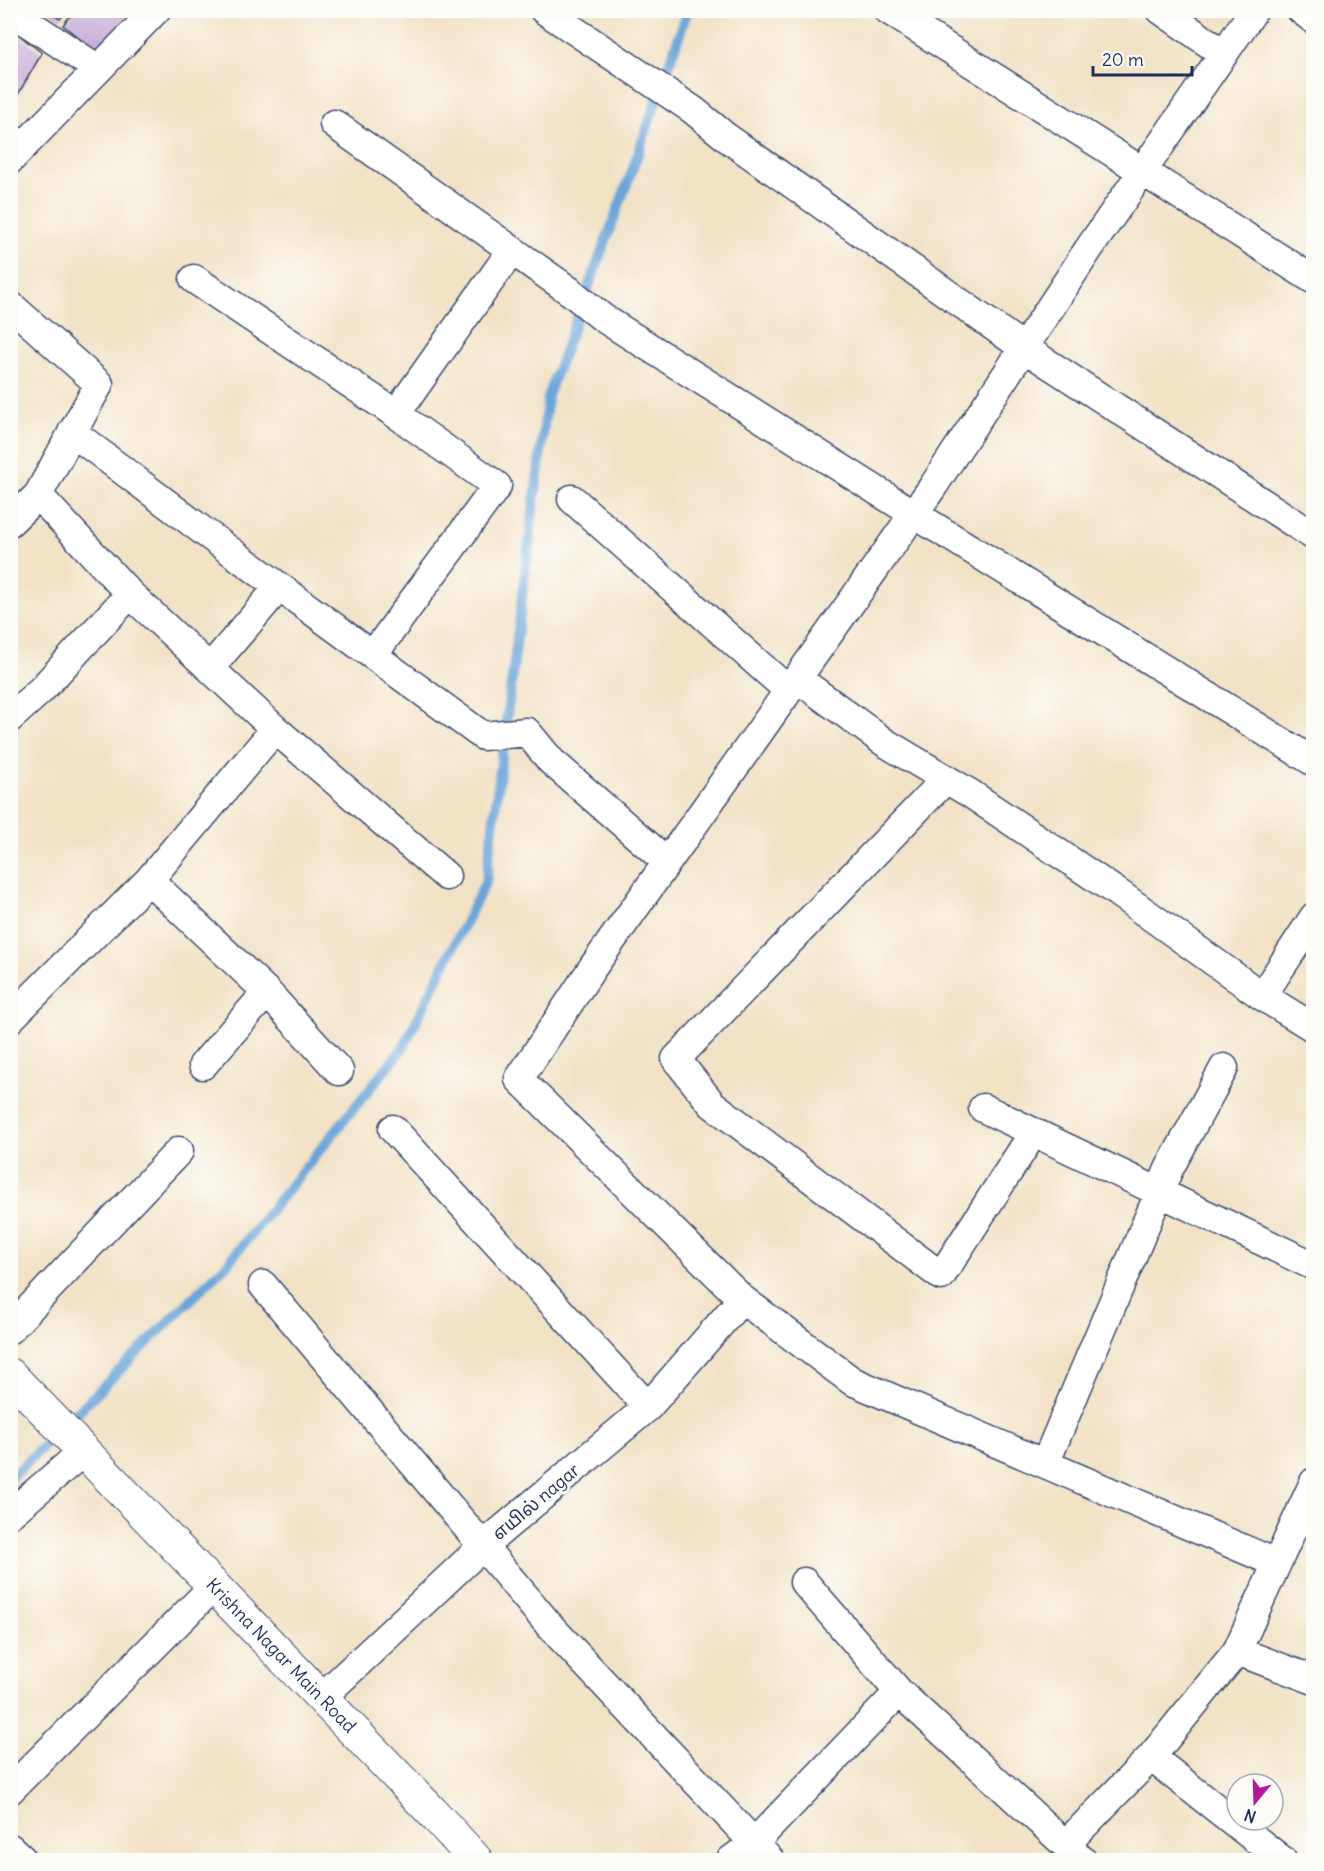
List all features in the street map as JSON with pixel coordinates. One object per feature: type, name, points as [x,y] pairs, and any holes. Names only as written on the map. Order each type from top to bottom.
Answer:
[{"type":"street","points":[[10,160],[156,10]]},
{"type":"street","points":[[544,10],[693,110],[735,144],[1024,348],[1314,536]]},
{"type":"street","points":[[888,10],[1314,280]]},
{"type":"street","points":[[1161,10],[1224,54]]},
{"type":"street","points":[[1254,10],[1143,170],[914,514],[667,861],[519,1079],[742,1299],[852,1381],[1276,1563]]},
{"type":"street","points":[[1301,10],[1314,20]]},
{"type":"street","points":[[10,11],[98,69]]},
{"type":"street","points":[[334,124],[572,292],[603,318],[1314,762]]},
{"type":"street","points":[[396,414],[512,250]]},
{"type":"street","points":[[194,279],[396,414],[497,486],[373,655]]},
{"type":"street","points":[[10,305],[99,384],[38,495],[10,522]]},
{"type":"street","points":[[72,432],[483,736],[527,732],[551,761],[667,861]]},
{"type":"street","points":[[38,495],[130,594],[275,729],[446,876]]},
{"type":"street","points":[[572,499],[793,684],[946,779],[1118,893],[1262,996],[1314,1028]]},
{"type":"street","points":[[210,668],[279,587]]},
{"type":"street","points":[[10,718],[40,691],[130,594]]},
{"type":"street","points":[[10,1019],[148,880],[275,729]]},
{"type":"street","points":[[946,779],[676,1059],[712,1104],[941,1276],[1034,1131]]},
{"type":"street","points":[[148,880],[267,992],[339,1071]]},
{"type":"street","points":[[1262,996],[1314,917]]},
{"type":"street","points":[[203,1065],[267,992]]},
{"type":"street","points":[[1045,1464],[1169,1169],[1224,1068]]},
{"type":"street","points":[[983,1108],[1314,1266]]},
{"type":"street","points":[[393,1129],[648,1407]]},
{"type":"street","points":[[10,1329],[179,1150]]},
{"type":"street","points":[[263,1285],[550,1626],[762,1851]]},
{"type":"street","name":"எயில் nagar","points":[[322,1697],[484,1545],[648,1407],[742,1299]]},
{"type":"street","name":"Krishna Nagar Main Road","points":[[10,1375],[322,1697],[476,1860]]},
{"type":"street","points":[[10,1514],[84,1451]]},
{"type":"street","points":[[804,1582],[898,1692],[1074,1852],[1237,1651],[1314,1482]]},
{"type":"street","points":[[10,1790],[213,1586]]},
{"type":"street","points":[[1237,1651],[1314,1680]]},
{"type":"street","points":[[731,1860],[762,1851],[898,1692]]},
{"type":"street","points":[[1151,1756],[1282,1860]]},
{"type":"street","points":[[10,1848],[24,1860]]},
{"type":"building","points":[[45,10],[67,10],[60,19]]},
{"type":"building","points":[[75,10],[121,10],[135,24],[102,57],[63,25]]},
{"type":"building","points":[[10,28],[42,53],[10,108]]},
{"type":"waterway","points":[[10,1479],[227,1264],[403,1048],[486,881],[548,395],[633,168],[688,10]]}]
